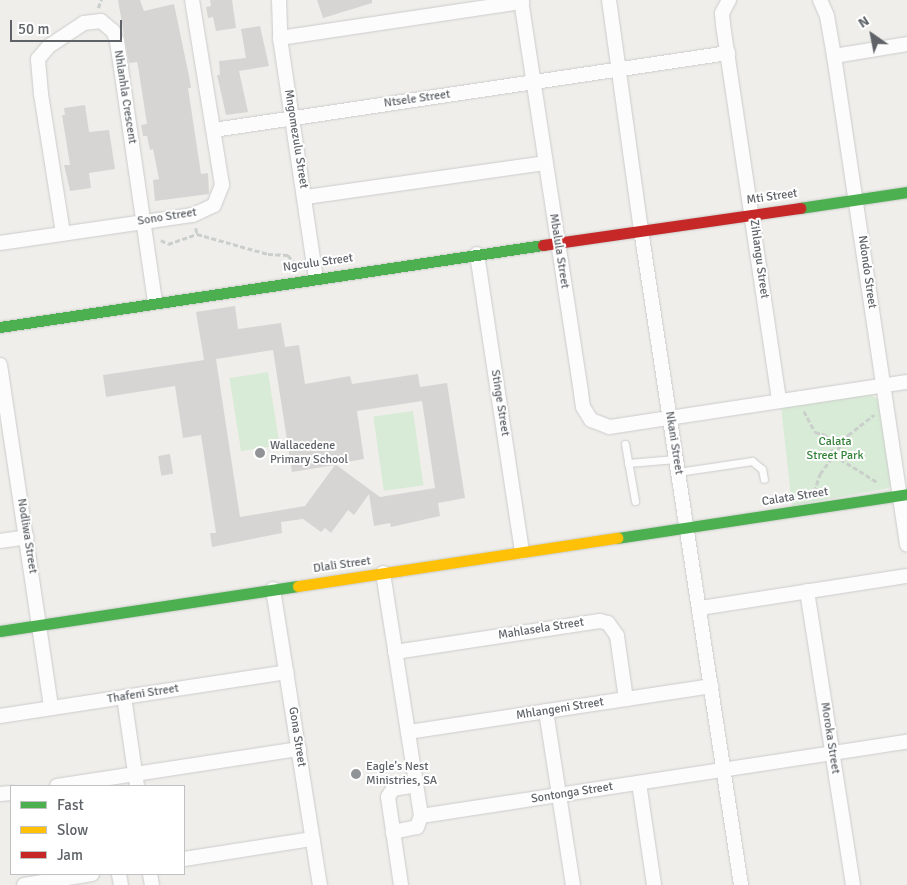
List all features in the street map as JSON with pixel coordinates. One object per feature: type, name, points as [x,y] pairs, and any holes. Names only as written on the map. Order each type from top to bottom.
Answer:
[{"type":"street","name":"Sono Street","points":[[0,243],[63,233],[145,226],[195,214],[214,205],[220,191],[214,130],[192,0]]},
{"type":"street","name":"Mngomezulu Street","points":[[279,0],[280,38],[306,198],[316,278]]},
{"type":"street","name":"Nkani Street","points":[[609,0],[669,418],[688,527],[741,885]]},
{"type":"street","name":"Zihlangu Street","points":[[729,0],[722,14],[753,214],[779,402]]},
{"type":"street","name":"Ndondo Street","points":[[820,0],[827,16],[834,56],[886,406],[903,495],[907,545]]},
{"type":"street","points":[[280,38],[522,1]]},
{"type":"street","name":"Mbalula Street","points":[[522,1],[533,82],[587,415],[598,424],[609,427],[669,418]]},
{"type":"street","name":"Nhlanhla Crescent","points":[[63,233],[37,67],[42,53],[49,46],[84,23],[93,21],[108,25],[116,41],[155,301]]},
{"type":"street","points":[[834,56],[907,44]]},
{"type":"street","name":"Ntsele Street","points":[[214,130],[728,53]]},
{"type":"street","points":[[306,198],[546,163]]},
{"type":"street","name":"Mti Street","points":[[641,230],[907,192]]},
{"type":"street","name":"Ngculu Street","points":[[0,327],[155,301],[641,230]]},
{"type":"street","name":"Stinge Street","points":[[477,254],[522,552]]},
{"type":"street","name":"Nodliwa Street","points":[[0,365],[41,624],[51,707]]},
{"type":"street","points":[[669,418],[907,382]]},
{"type":"street","name":"Calata Street","points":[[688,527],[903,495]]},
{"type":"street","name":"Dlali Street","points":[[0,630],[273,586],[383,573],[688,527]]},
{"type":"street","points":[[0,541],[27,537]]},
{"type":"street","points":[[383,573],[421,816],[417,827],[393,832]]},
{"type":"street","points":[[700,608],[907,576]]},
{"type":"street","name":"Gona Street","points":[[273,586],[320,885]]},
{"type":"street","name":"Moroka Street","points":[[807,591],[853,885]]},
{"type":"street","name":"Mahlasela Street","points":[[395,652],[600,621],[608,623],[617,636],[626,699]]},
{"type":"street","name":"Thafeni Street","points":[[0,716],[287,672]]},
{"type":"street","name":"Mhlangeni Street","points":[[408,732],[712,686]]},
{"type":"street","points":[[124,697],[136,781]]},
{"type":"street","points":[[546,711],[573,885]]},
{"type":"street","name":"Sontonga Street","points":[[421,816],[907,742]]},
{"type":"street","points":[[73,785],[136,781],[299,749]]},
{"type":"street","points":[[639,783],[654,885]]},
{"type":"street","points":[[401,885],[389,794],[396,788],[416,784]]},
{"type":"street","points":[[185,859],[312,839]]},
{"type":"street","points":[[24,885],[86,875]]},
{"type":"lane","points":[[625,444],[635,501]]},
{"type":"lane","points":[[628,464],[677,465],[752,461],[762,469],[764,478]]},
{"type":"path","points":[[195,214],[197,234]]},
{"type":"path","points":[[145,226],[168,244],[197,234],[268,254],[288,255],[302,273],[300,280]]},
{"type":"path","points":[[797,399],[815,432],[826,435],[834,454],[903,495]]},
{"type":"path","points":[[807,510],[820,474],[848,434],[886,406]]},
{"type":"green space","points":[[268,372],[280,445],[241,451],[229,378]]},
{"type":"green space","name":"Calata Street Park","points":[[869,394],[879,400],[892,481],[889,488],[792,506],[781,407]]},
{"type":"green space","points":[[413,411],[423,485],[384,491],[373,417]]},
{"type":"building","points":[[118,0],[140,0],[144,11],[174,4],[191,88],[188,88],[201,174],[208,173],[209,194],[155,201],[153,180],[159,179],[153,149],[150,150],[147,136],[143,136],[141,125],[147,124],[138,66],[137,62],[129,63]]},
{"type":"building","points":[[210,0],[232,0],[236,28],[216,31],[213,17],[208,18],[206,7],[211,6]]},
{"type":"building","points":[[317,0],[372,0],[372,3],[323,18]]},
{"type":"building","points":[[260,26],[269,66],[239,71],[248,112],[226,115],[217,75],[220,75],[219,61],[246,58],[241,29]]},
{"type":"building","points":[[85,105],[89,132],[109,130],[115,169],[89,173],[91,188],[70,191],[64,165],[70,165],[62,115],[65,115],[64,108]]},
{"type":"building","points":[[235,306],[238,329],[281,323],[285,347],[299,345],[305,384],[350,376],[352,384],[418,374],[420,387],[447,383],[465,498],[438,503],[440,516],[391,527],[390,523],[374,526],[369,494],[354,515],[348,510],[331,533],[325,528],[321,532],[303,519],[281,522],[282,533],[212,547],[210,533],[216,533],[201,435],[183,438],[175,386],[106,397],[103,375],[204,360],[196,312]],"holes":[[[273,350],[292,472],[335,465],[305,506],[240,517],[216,359]],[[422,401],[435,488],[380,497],[335,464],[364,459],[357,411]]]},
{"type":"building","points":[[170,454],[173,474],[161,476],[158,456]]},
{"type":"traffic: fast","points":[[800,208],[907,192]]},
{"type":"traffic: fast","points":[[0,327],[543,245]]},
{"type":"traffic: fast","points":[[617,538],[907,494]]},
{"type":"traffic: fast","points":[[0,631],[298,586]]},
{"type":"traffic: slow","points":[[298,586],[617,538]]},
{"type":"traffic: jam","points":[[543,245],[800,208]]},
{"type":"place","name":"Wallacedene Primary School","points":[[260,453]]},
{"type":"place","name":"Eagle's Nest Ministries, SA","points":[[356,774]]}]
